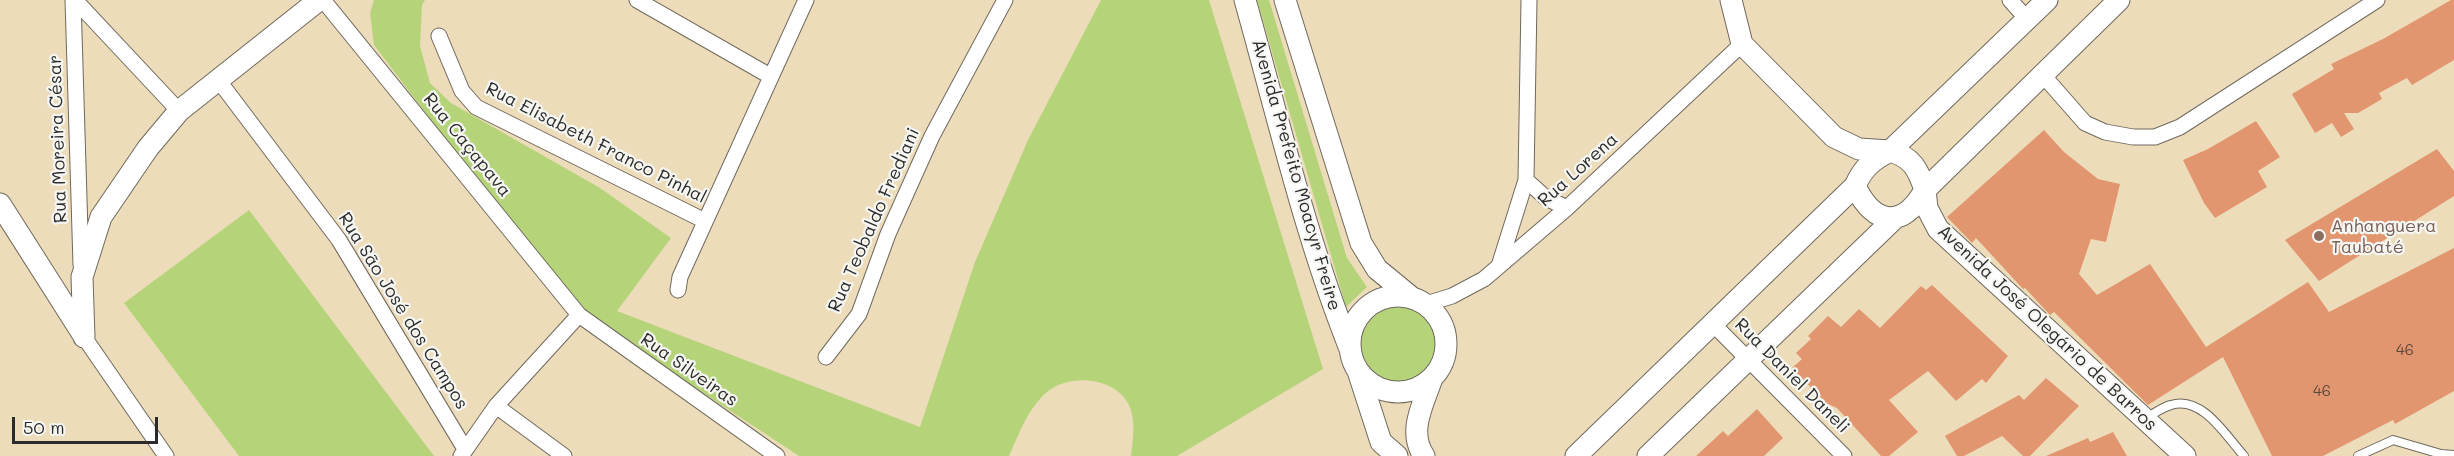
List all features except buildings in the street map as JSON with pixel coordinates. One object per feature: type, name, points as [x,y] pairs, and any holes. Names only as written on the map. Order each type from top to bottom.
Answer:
[{"type":"street","points":[[74,0],[179,111]]},
{"type":"street","name":"Rua Moreira César","points":[[74,0],[82,277]]},
{"type":"street","points":[[84,337],[82,277],[101,217],[148,148],[179,111],[319,0]]},
{"type":"street","name":"Rua Caçapava","points":[[323,0],[579,315]]},
{"type":"street","points":[[637,0],[770,76]]},
{"type":"street","points":[[678,290],[680,277],[806,0]]},
{"type":"street","name":"Rua Teobaldo Frediani","points":[[826,357],[859,314],[888,234],[932,136],[1005,0]]},
{"type":"street","name":"Avenida Prefeito Moacyr Freire","points":[[1245,0],[1329,296],[1387,451]]},
{"type":"street","points":[[1285,0],[1361,243],[1377,269],[1440,320],[1446,339],[1441,367],[1432,378],[1418,415],[1416,438],[1424,456]]},
{"type":"street","points":[[1499,266],[1527,180],[1529,0]]},
{"type":"street","points":[[1731,0],[1742,45],[1834,137],[1859,149],[1890,151],[1904,155],[1919,172],[1925,190]]},
{"type":"street","points":[[2010,0],[2027,19]]},
{"type":"street","points":[[1576,456],[1854,186],[1866,166],[1890,151],[2047,0]]},
{"type":"street","points":[[1648,456],[1895,218],[1908,213],[1925,190],[2119,0]]},
{"type":"street","points":[[2042,74],[2085,123],[2105,132],[2133,137],[2155,136],[2180,127],[2377,0]]},
{"type":"street","name":"Rua Elisabeth Franco Pinhal","points":[[439,36],[462,91],[476,106],[705,221]]},
{"type":"street","name":"Rua Lorena","points":[[1419,301],[1470,288],[1499,266],[1567,208],[1742,45]]},
{"type":"street","name":"Rua São José dos Campos","points":[[219,81],[339,240],[463,452]]},
{"type":"street","points":[[1527,180],[1546,198],[1567,208]]},
{"type":"street","points":[[1854,186],[1870,211],[1881,216],[1895,218]]},
{"type":"street","name":"Avenida José Olegário de Barros","points":[[1925,190],[1927,208],[1938,229],[2185,456]]},
{"type":"street","points":[[0,204],[84,337],[166,456]]},
{"type":"street","name":"Avenida Prefeito Moacyr Freire","points":[[1419,301],[1396,296],[1381,299],[1367,307],[1357,319],[1351,333],[1353,358],[1365,379],[1378,387],[1392,391],[1406,391],[1432,378]]},
{"type":"street","points":[[463,452],[496,406],[579,315]]},
{"type":"street","name":"Rua Silveiras","points":[[579,315],[762,451],[777,456]]},
{"type":"street","name":"Rua Daniel Daneli","points":[[1713,324],[1844,456]]},
{"type":"street","points":[[496,406],[564,456]]},
{"type":"lane","points":[[2145,419],[2170,405],[2184,403],[2198,406],[2244,456]]},
{"type":"lane","points":[[2358,456],[2393,440],[2442,455],[2454,455]]},
{"type":"green space","points":[[374,0],[425,0],[422,5],[420,46],[430,83],[451,103],[600,188],[671,238],[617,311],[920,427],[975,262],[1028,140],[1101,0],[1209,0],[1323,369],[1177,456],[1131,456],[1133,424],[1129,405],[1114,388],[1079,380],[1057,386],[1040,398],[1025,422],[1009,456],[799,456],[600,325],[544,269],[374,45],[370,13]]},
{"type":"green space","points":[[1257,0],[1269,0],[1347,258],[1367,287],[1346,307]]},
{"type":"green space","points":[[249,210],[434,456],[239,456],[124,303]]},
{"type":"green space","points":[[1399,302],[1415,305],[1429,314],[1438,328],[1441,344],[1438,360],[1429,374],[1415,383],[1399,386],[1383,383],[1369,374],[1360,360],[1357,344],[1360,328],[1369,314],[1383,305]]},
{"type":"place","name":"Anhanguera Taubaté","points":[[2319,236]]}]
